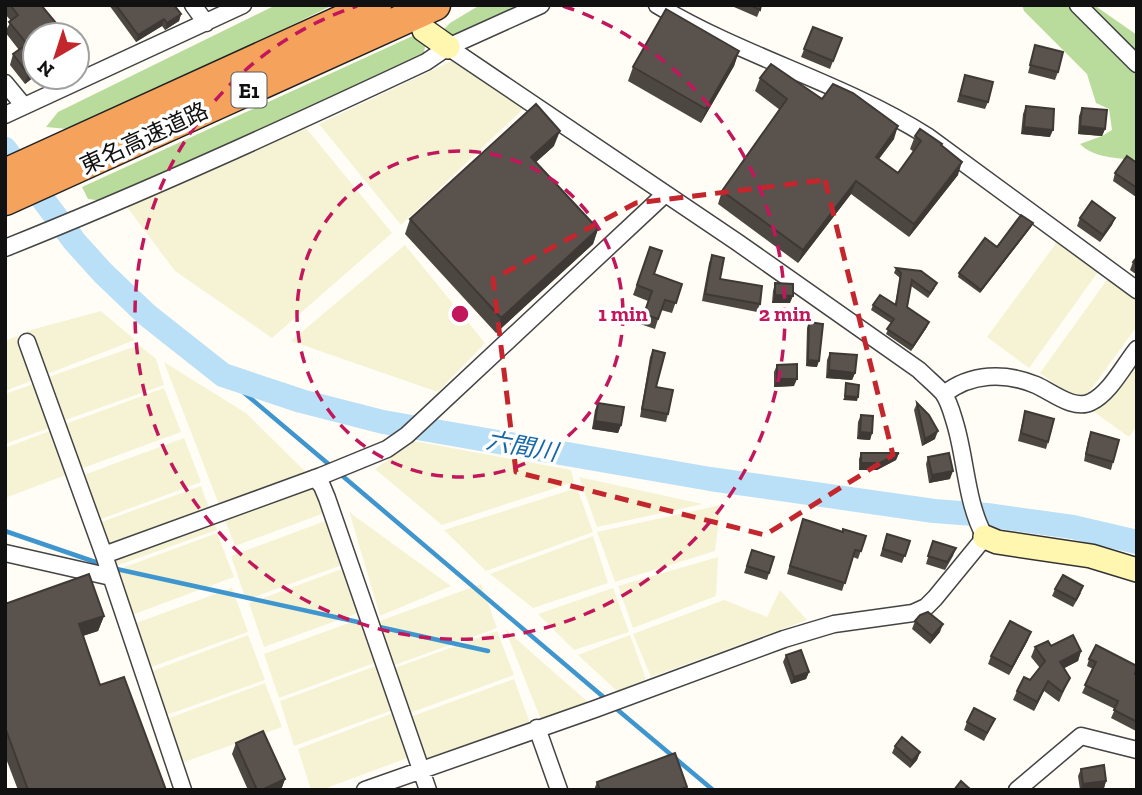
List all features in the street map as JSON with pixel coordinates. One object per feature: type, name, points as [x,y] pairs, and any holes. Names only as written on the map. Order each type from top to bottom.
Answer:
[{"type":"highway","name":"東名高速道路","points":[[8,190],[376,5]]},
{"type":"highway","name":"東名高速道路","points":[[55,165],[430,18]]},
{"type":"street","points":[[193,5],[206,23]]},
{"type":"street","points":[[5,83],[13,111],[243,5]]},
{"type":"street","points":[[5,248],[88,215],[260,139],[426,62],[448,47],[541,5]]},
{"type":"street","points":[[657,5],[737,46],[828,83],[903,121],[1137,290]]},
{"type":"street","points":[[1078,5],[1137,64]]},
{"type":"street","points":[[430,18],[448,47],[919,370],[944,394],[960,438],[982,531],[997,542],[1091,556],[1137,570]]},
{"type":"street","points":[[104,555],[387,449],[407,435],[664,195]]},
{"type":"street","points":[[27,342],[104,555],[183,790]]},
{"type":"street","points":[[944,394],[957,384],[970,379],[1008,377],[1035,384],[1074,403],[1086,404],[1105,391],[1137,349]]},
{"type":"street","points":[[318,477],[428,790]]},
{"type":"street","points":[[365,790],[784,639],[834,624],[913,613],[926,607],[935,598],[982,531]]},
{"type":"street","points":[[5,554],[111,577]]},
{"type":"street","points":[[537,728],[559,790]]},
{"type":"street","points":[[1017,790],[1081,736],[1137,750]]},
{"type":"highlighted area","points":[[825,180],[893,455],[765,535],[516,472],[493,279],[636,203]]},
{"type":"shaded area","points":[[456,59],[524,108],[401,225],[319,124]]},
{"type":"shaded area","points":[[306,128],[392,233],[272,338],[175,271],[127,207]]},
{"type":"shaded area","points":[[1057,242],[1098,272],[1029,368],[987,337]]},
{"type":"shaded area","points":[[405,245],[485,343],[438,392],[291,341]]},
{"type":"shaded area","points":[[1109,277],[1137,298],[1137,326],[1081,403],[1040,373]]},
{"type":"shaded area","points":[[101,311],[135,340],[42,376],[27,331]]},
{"type":"shaded area","points":[[17,336],[33,380],[5,391],[5,341]]},
{"type":"shaded area","points":[[1137,339],[1137,426],[1129,437],[1087,407]]},
{"type":"shaded area","points":[[139,345],[156,359],[164,385],[57,423],[43,379]]},
{"type":"shaded area","points":[[164,362],[246,413],[315,481],[330,511],[235,546]]},
{"type":"shaded area","points":[[33,384],[49,428],[5,444],[5,394]]},
{"type":"shaded area","points":[[164,388],[181,432],[75,471],[60,426]]},
{"type":"shaded area","points":[[50,431],[66,475],[5,498],[5,448]]},
{"type":"shaded area","points":[[184,438],[201,482],[96,521],[81,476]]},
{"type":"shaded area","points":[[414,441],[571,470],[574,482],[442,525],[375,469]]},
{"type":"shaded area","points":[[579,477],[643,491],[703,504],[597,527]]},
{"type":"shaded area","points":[[201,486],[217,530],[110,568],[96,524]]},
{"type":"shaded area","points":[[577,488],[593,532],[486,571],[444,530]]},
{"type":"shaded area","points":[[721,505],[715,551],[615,582],[597,532]]},
{"type":"shaded area","points":[[349,512],[451,586],[380,616]]},
{"type":"shaded area","points":[[336,517],[353,561],[246,600],[231,556]]},
{"type":"shaded area","points":[[217,533],[234,577],[129,616],[114,571]]},
{"type":"shaded area","points":[[593,536],[608,583],[533,608],[490,574]]},
{"type":"shaded area","points":[[718,557],[716,596],[633,628],[618,586]]},
{"type":"shaded area","points":[[353,565],[369,609],[264,647],[249,603]]},
{"type":"shaded area","points":[[481,584],[497,628],[392,666],[377,622]]},
{"type":"shaded area","points":[[232,588],[248,632],[143,670],[128,626]]},
{"type":"shaded area","points":[[613,588],[629,632],[574,650],[538,614]]},
{"type":"shaded area","points":[[780,590],[807,620],[651,677],[633,634],[724,600],[767,617]]},
{"type":"shaded area","points":[[368,616],[385,659],[279,698],[264,654]]},
{"type":"shaded area","points":[[505,629],[589,703],[541,720]]},
{"type":"shaded area","points":[[497,631],[514,675],[407,714],[392,669]]},
{"type":"shaded area","points":[[248,635],[265,680],[158,718],[144,674]]},
{"type":"shaded area","points":[[630,635],[646,679],[617,691],[578,655]]},
{"type":"shaded area","points":[[384,663],[401,707],[294,746],[280,701]]},
{"type":"shaded area","points":[[514,679],[530,723],[425,761],[410,717]]},
{"type":"shaded area","points":[[265,683],[282,727],[176,765],[161,721]]},
{"type":"shaded area","points":[[401,710],[418,754],[321,790],[311,790],[298,749]]},
{"type":"green space","points":[[276,5],[333,5],[116,111],[67,129],[46,127],[58,112]]},
{"type":"green space","points":[[480,5],[536,5],[452,40],[440,33],[450,23]]},
{"type":"green space","points":[[1022,5],[1094,5],[1137,35],[1137,160],[1099,155],[1080,144],[1112,130],[1109,109],[1096,103],[1087,74],[1024,11]]},
{"type":"green space","points":[[417,34],[426,40],[424,53],[224,152],[104,201],[88,199],[82,187]]},
{"type":"building","points":[[10,5],[41,5],[54,21],[21,21],[21,37],[9,22],[18,15]]},
{"type":"building","points":[[116,5],[174,5],[181,14],[167,23],[164,19],[138,35]]},
{"type":"building","points":[[666,9],[739,51],[706,109],[633,67]]},
{"type":"building","points":[[813,27],[842,38],[833,61],[804,49]]},
{"type":"building","points":[[1035,45],[1063,52],[1058,72],[1030,65]]},
{"type":"building","points":[[21,48],[21,65],[13,54]]},
{"type":"building","points":[[771,64],[822,99],[833,84],[853,93],[898,126],[876,157],[898,173],[921,141],[915,136],[920,129],[962,162],[914,224],[856,181],[803,250],[722,191],[787,99],[760,78]]},
{"type":"building","points":[[965,75],[993,82],[988,102],[960,95]]},
{"type":"building","points":[[536,104],[560,131],[531,157],[598,229],[501,318],[410,219]]},
{"type":"building","points":[[1026,106],[1054,109],[1053,130],[1024,127]]},
{"type":"building","points":[[1082,108],[1107,110],[1105,129],[1080,126]]},
{"type":"building","points":[[1127,156],[1137,163],[1137,188],[1115,173]]},
{"type":"building","points":[[1092,201],[1115,218],[1103,235],[1080,218]]},
{"type":"building","points":[[1021,215],[1033,223],[981,290],[959,273],[985,238],[997,247]]},
{"type":"building","points":[[650,247],[662,251],[654,274],[682,284],[676,303],[665,300],[658,319],[644,314],[652,291],[637,285]]},
{"type":"building","points":[[712,255],[724,258],[720,279],[762,286],[760,304],[705,294]]},
{"type":"building","points":[[896,268],[921,271],[937,283],[930,293],[912,280],[907,307],[929,322],[913,346],[887,329],[894,319],[873,305],[880,295],[896,305],[901,273]]},
{"type":"building","points":[[775,283],[793,284],[793,296],[775,295]]},
{"type":"building","points":[[809,322],[823,324],[819,361],[808,360]]},
{"type":"building","points":[[653,350],[665,353],[656,387],[673,390],[668,414],[642,409]]},
{"type":"building","points":[[830,353],[857,355],[855,373],[829,370]]},
{"type":"building","points":[[797,364],[797,379],[777,379],[777,365]]},
{"type":"building","points":[[846,383],[859,385],[858,397],[845,396]]},
{"type":"building","points":[[598,403],[624,407],[621,425],[595,421]]},
{"type":"building","points":[[917,403],[929,415],[938,431],[925,439]]},
{"type":"building","points":[[1025,411],[1054,419],[1048,442],[1021,433]]},
{"type":"building","points":[[861,415],[873,416],[872,433],[860,432]]},
{"type":"building","points":[[1091,432],[1119,440],[1113,462],[1086,454]]},
{"type":"building","points":[[861,453],[899,453],[880,463],[861,463]]},
{"type":"building","points":[[949,453],[953,471],[932,475],[928,457]]},
{"type":"building","points":[[803,519],[843,532],[843,529],[866,536],[861,551],[855,550],[845,583],[790,566]]},
{"type":"building","points":[[887,534],[910,541],[905,556],[883,549]]},
{"type":"building","points":[[933,541],[956,548],[947,562],[928,556]]},
{"type":"building","points":[[752,550],[774,557],[769,573],[747,566]]},
{"type":"building","points":[[89,574],[104,616],[79,624],[100,685],[124,677],[166,790],[28,790],[5,727],[5,604]]},
{"type":"building","points":[[1063,575],[1083,586],[1076,600],[1055,589]]},
{"type":"building","points":[[928,612],[943,624],[932,636],[915,621]]},
{"type":"building","points":[[1010,621],[1031,632],[1012,667],[991,656]]},
{"type":"building","points":[[1073,635],[1081,651],[1060,662],[1070,678],[1062,692],[1048,681],[1037,702],[1017,691],[1024,677],[1030,680],[1045,661],[1035,647],[1048,641],[1051,646]]},
{"type":"building","points":[[1096,645],[1137,666],[1137,722],[1114,710],[1118,701],[1085,685],[1096,662],[1089,659]]},
{"type":"building","points":[[801,650],[809,672],[794,677],[786,655]]},
{"type":"building","points":[[974,708],[995,719],[987,733],[967,722]]},
{"type":"building","points":[[263,731],[285,779],[257,790],[236,743]]},
{"type":"building","points":[[902,737],[920,752],[912,761],[895,746]]},
{"type":"building","points":[[675,753],[687,787],[679,790],[600,790],[597,782]]},
{"type":"building","points":[[1104,765],[1106,781],[1083,784],[1081,769]]},
{"type":"building","points":[[961,781],[971,790],[954,790]]},
{"type":"waterway","name":"六間川","points":[[5,149],[75,242],[103,273],[147,315],[223,375],[301,401],[383,422],[710,479],[934,511],[1073,527],[1137,542]]},
{"type":"waterway","points":[[223,375],[332,467]]},
{"type":"waterway","points":[[339,473],[607,700]]},
{"type":"waterway","points":[[5,531],[104,565]]},
{"type":"waterway","points":[[112,568],[367,624]]},
{"type":"waterway","points":[[375,626],[488,651]]},
{"type":"waterway","points":[[613,706],[713,790]]}]
